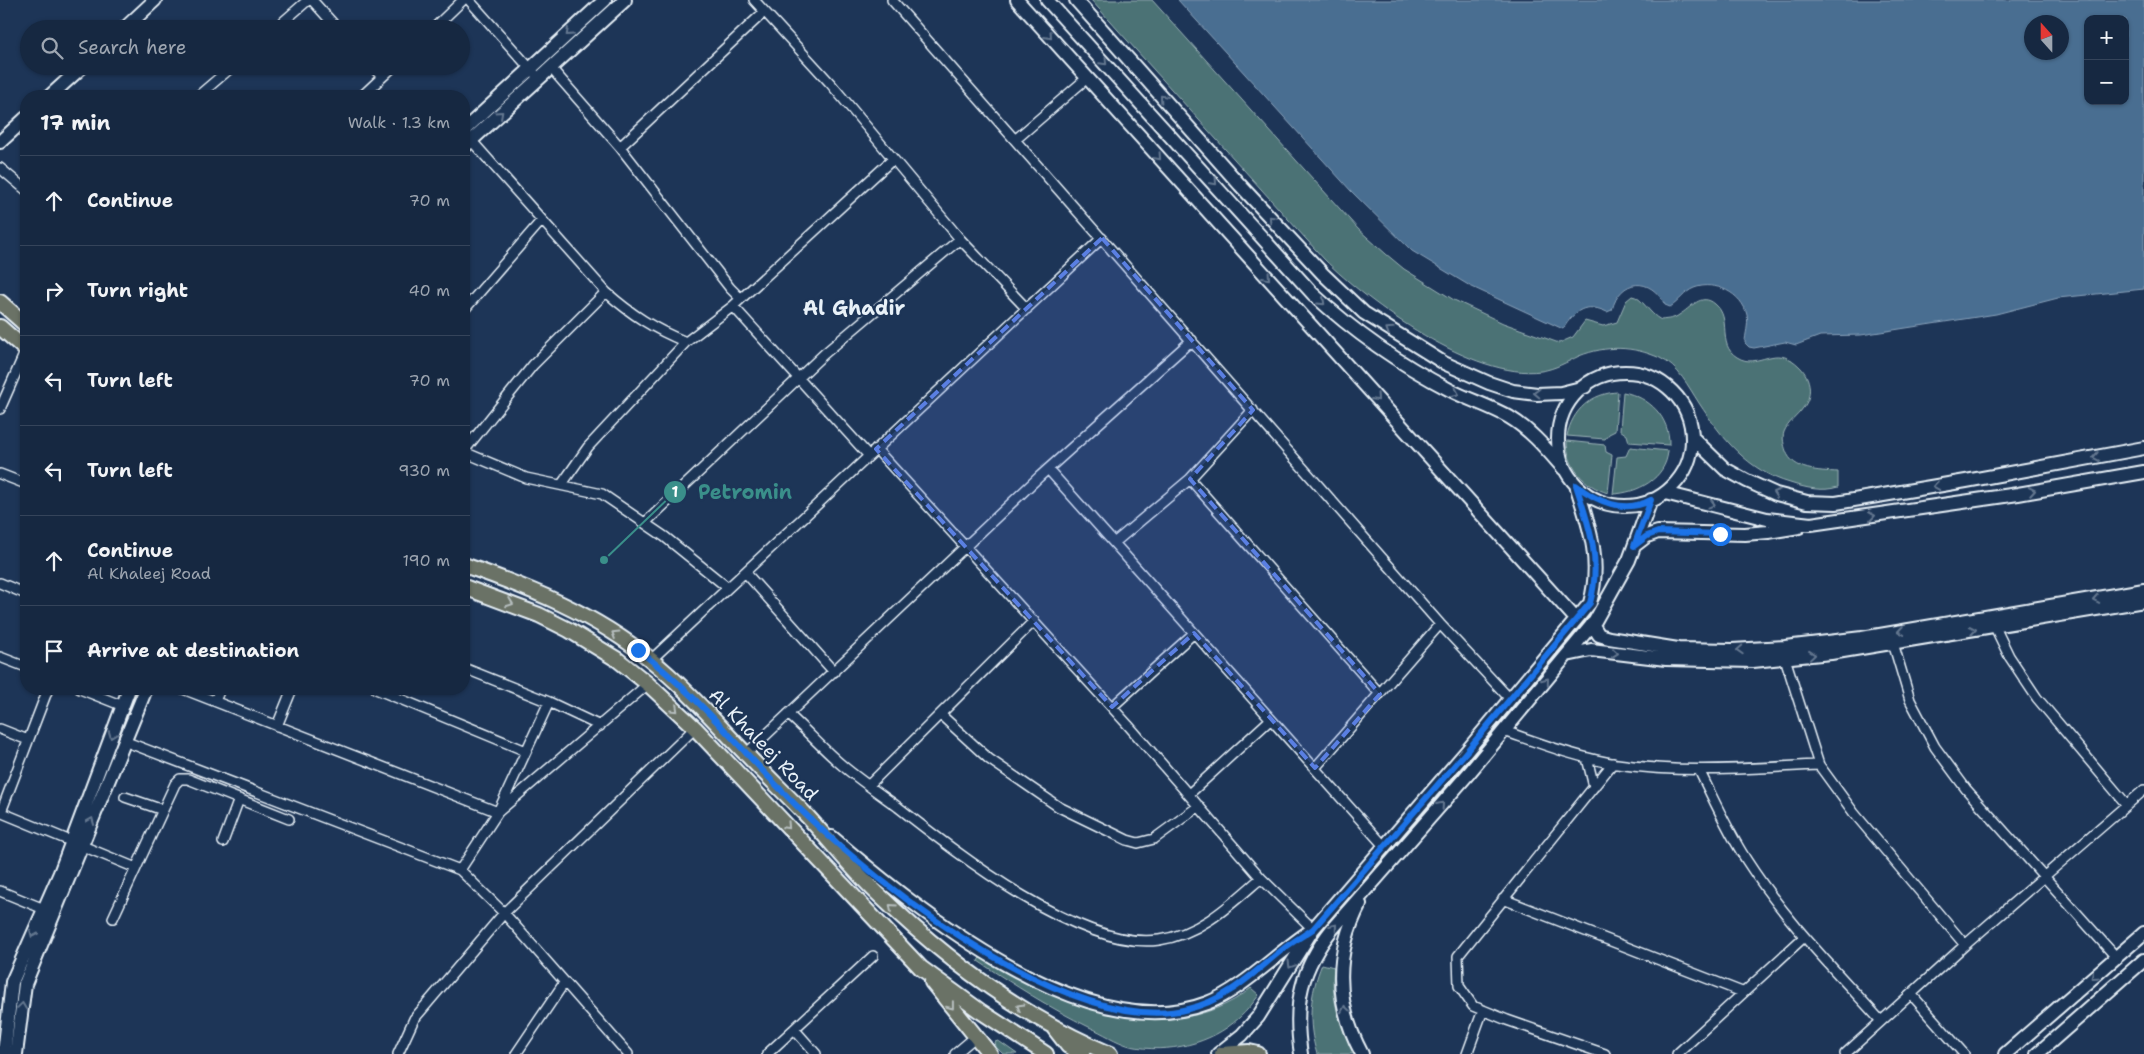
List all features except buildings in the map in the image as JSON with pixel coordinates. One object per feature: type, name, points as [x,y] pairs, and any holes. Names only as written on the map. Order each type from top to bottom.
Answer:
[{"type":"main road","points":[[134,20],[155,0]]},
{"type":"main road","points":[[470,135],[530,68],[605,0]]},
{"type":"main road","points":[[470,136],[540,78],[626,0]]},
{"type":"main road","points":[[1017,0],[1575,618]]},
{"type":"main road","points":[[1047,0],[1313,294],[1338,317],[1357,333],[1398,360],[1451,391],[1510,417],[1540,442],[1576,485],[1591,497],[1609,504],[1628,506],[1651,500],[1664,493],[1678,480],[1689,460],[1692,437],[1688,415],[1676,396],[1659,381],[1638,374],[1615,373],[1594,380],[1576,394],[1563,412],[1558,431],[1558,450],[1564,469]]},
{"type":"main road","points":[[1076,0],[1240,184],[1329,281],[1364,314],[1444,363],[1489,383],[1513,391],[1537,394],[1585,387]]},
{"type":"main road","points":[[57,90],[73,75]]},
{"type":"main road","points":[[0,142],[20,124]]},
{"type":"main road","points":[[0,302],[20,319]]},
{"type":"main road","points":[[0,327],[20,345]]},
{"type":"main road","points":[[1692,437],[1725,468],[1747,481],[1776,494],[1807,502],[1836,503],[2144,448]]},
{"type":"main road","points":[[1634,546],[1647,536],[1658,532],[1745,534],[1768,532],[2018,494],[2144,472]]},
{"type":"main road","points":[[1220,1054],[1242,1035],[1258,1017],[1313,929],[1510,699],[1575,618],[1590,603],[1595,585],[1595,557],[1592,533],[1576,485]]},
{"type":"main road","points":[[1664,493],[1766,519],[1811,524]]},
{"type":"main road","points":[[1301,1054],[1298,1021],[1301,988],[1305,975],[1324,940],[1504,731],[1592,624],[1629,560],[1651,500]]},
{"type":"main road","name":"Al Khaleej Road","points":[[470,567],[558,601],[620,637],[651,660],[696,701],[805,814],[876,892],[944,953],[995,991],[1051,1025],[1110,1054]]},
{"type":"main road","name":"Al Khaleej Road","points":[[470,588],[531,612],[569,630],[618,660],[648,684],[695,728],[921,968],[980,1011],[1041,1051],[1051,1054]]},
{"type":"main road","points":[[1567,655],[1591,650],[1666,659],[1753,661],[1831,653],[1893,643],[2144,590]]},
{"type":"main road","points":[[1592,624],[1599,634],[1609,638],[1678,648],[1732,650],[1786,647],[1862,638],[2144,601]]},
{"type":"main road","points":[[16,1054],[25,984],[77,843],[127,695]]},
{"type":"main road","points":[[4,1054],[12,982],[143,695]]},
{"type":"main road","points":[[805,814],[907,900],[956,934],[1048,985],[1112,1008],[1135,1012],[1164,1012],[1187,1010],[1209,1003],[1230,992],[1313,929]]},
{"type":"main road","points":[[1362,1054],[1347,1020],[1340,977],[1346,936],[1368,889]]},
{"type":"main road","points":[[2004,1054],[2144,932]]},
{"type":"main road","points":[[2040,1053],[2144,960]]},
{"type":"main road","points":[[921,968],[974,1037],[990,1054]]},
{"type":"main road","points":[[1051,1025],[1068,1046],[1082,1054]]},
{"type":"main road","points":[[1220,1054],[1248,1052],[1258,1054]]},
{"type":"street","points":[[285,20],[308,0]]},
{"type":"street","points":[[312,0],[330,20]]},
{"type":"street","points":[[442,20],[463,0]]},
{"type":"street","points":[[469,0],[540,78]]},
{"type":"street","points":[[754,0],[831,84],[960,239],[1027,309]]},
{"type":"street","points":[[892,0],[1440,624],[1510,699]]},
{"type":"street","points":[[620,147],[764,12]]},
{"type":"street","points":[[551,68],[620,147],[740,298]]},
{"type":"street","points":[[205,90],[222,75]]},
{"type":"street","points":[[368,90],[382,77]]},
{"type":"street","points":[[1016,140],[1087,78]]},
{"type":"street","points":[[470,143],[606,292],[630,313],[654,328],[686,342]]},
{"type":"street","points":[[562,484],[588,447],[686,342],[733,306],[893,158]]},
{"type":"street","points":[[0,168],[20,185]]},
{"type":"street","points":[[470,303],[542,220]]},
{"type":"street","points":[[651,660],[1102,238]]},
{"type":"street","points":[[645,523],[824,354],[960,239]]},
{"type":"street","points":[[470,444],[533,365],[606,292]]},
{"type":"street","points":[[733,306],[800,378],[966,547],[1112,707],[1261,878],[1313,929]]},
{"type":"street","points":[[746,754],[1048,469],[1192,340]]},
{"type":"street","points":[[0,409],[20,364]]},
{"type":"street","points":[[1114,543],[1190,479],[1253,410]]},
{"type":"street","points":[[470,454],[526,478],[562,484],[602,494],[665,537],[728,588]]},
{"type":"street","points":[[1048,469],[1384,846]]},
{"type":"street","points":[[0,474],[20,482]]},
{"type":"street","points":[[1190,479],[1380,694]]},
{"type":"street","points":[[745,572],[834,672]]},
{"type":"street","points":[[0,583],[20,591]]},
{"type":"street","points":[[869,786],[1034,621]]},
{"type":"street","points":[[1993,621],[2009,656],[2037,698],[2127,805]]},
{"type":"street","points":[[1314,768],[1440,624]]},
{"type":"street","points":[[1112,707],[1194,633]]},
{"type":"street","points":[[1893,643],[1910,700],[1935,746],[1966,789],[2116,957]]},
{"type":"street","points":[[0,657],[20,665]]},
{"type":"street","points":[[1785,658],[1819,765],[1854,813],[1965,944]]},
{"type":"street","points":[[470,670],[549,702],[600,726]]},
{"type":"street","points":[[498,812],[648,684]]},
{"type":"street","points":[[46,695],[0,812],[136,868]]},
{"type":"street","points":[[95,695],[123,706]]},
{"type":"street","points":[[199,695],[498,812]]},
{"type":"street","points":[[215,701],[218,695]]},
{"type":"street","points":[[276,726],[289,695]]},
{"type":"street","points":[[391,695],[526,751]]},
{"type":"street","points":[[460,870],[498,812],[549,702]]},
{"type":"street","points":[[788,714],[844,766],[967,861],[1009,888],[1071,921],[1108,935],[1135,941],[1160,940],[1180,934],[1205,924],[1261,878]]},
{"type":"street","points":[[940,714],[989,758],[1059,807],[1127,840],[1138,843],[1154,839],[1199,806]]},
{"type":"street","points":[[1189,794],[1271,719]]},
{"type":"street","points":[[398,1054],[414,1019],[504,913],[695,728]]},
{"type":"street","points":[[0,729],[28,740]]},
{"type":"street","points":[[1504,731],[1570,754],[1613,763],[1699,770],[1819,765]]},
{"type":"street","points":[[124,741],[460,870],[504,913],[628,1054]]},
{"type":"street","points":[[1588,758],[1594,787]]},
{"type":"street","points":[[1605,1054],[1473,1006],[1459,986],[1458,956],[1613,763]]},
{"type":"street","points":[[1699,770],[1746,860],[1804,937],[1881,1021]]},
{"type":"street","points":[[114,918],[175,784],[180,779],[188,780],[289,819]]},
{"type":"street","points":[[1845,1054],[1965,944],[2144,790]]},
{"type":"street","points":[[125,798],[163,810]]},
{"type":"street","points":[[223,842],[239,799]]},
{"type":"street","points":[[0,891],[44,909]]},
{"type":"street","points":[[1503,899],[1742,992]]},
{"type":"street","points":[[1677,1054],[1742,992],[1804,937]]},
{"type":"street","points":[[767,1054],[873,956]]},
{"type":"street","points":[[516,1054],[564,983]]},
{"type":"street","points":[[1911,994],[1964,1054]]},
{"type":"street","points":[[1467,1054],[1483,1010]]},
{"type":"street","points":[[794,1029],[816,1054]]},
{"type":"street","points":[[954,1054],[974,1037]]},
{"type":"highlighted area","points":[[1102,238],[1253,410],[1190,479],[1380,694],[1315,768],[1194,633],[1112,707],[876,449]]},
{"type":"green space","points":[[1091,0],[1152,0],[1358,229],[1404,269],[1454,300],[1503,323],[1559,343],[1573,337],[1585,321],[1603,326],[1617,322],[1626,301],[1632,296],[1639,299],[1661,320],[1675,317],[1701,300],[1710,301],[1715,304],[1723,317],[1727,345],[1737,357],[1753,361],[1783,356],[1804,371],[1809,387],[1808,398],[1803,408],[1784,432],[1785,449],[1789,458],[1794,463],[1808,469],[1838,472],[1838,487],[1820,489],[1796,485],[1775,478],[1749,462],[1737,452],[1717,429],[1673,366],[1650,354],[1620,348],[1600,350],[1589,352],[1546,370],[1514,371],[1485,364],[1455,351],[1395,317],[1367,297],[1324,259]]},
{"type":"green space","points":[[1618,392],[1615,431],[1605,439],[1567,436],[1573,418],[1578,411],[1600,396]]},
{"type":"green space","points":[[1623,392],[1641,398],[1656,410],[1666,426],[1669,445],[1629,442],[1627,435],[1620,430]]},
{"type":"green space","points":[[1567,441],[1605,445],[1606,452],[1612,455],[1608,493],[1591,486],[1578,474],[1570,459]]},
{"type":"green space","points":[[1630,447],[1668,451],[1666,461],[1656,477],[1649,483],[1631,491],[1613,494],[1617,457],[1626,456]]},
{"type":"green space","points":[[981,956],[1051,992],[1075,1002],[1125,1016],[1151,1019],[1188,1017],[1226,1004],[1251,988],[1259,995],[1239,1018],[1216,1034],[1188,1045],[1174,1048],[1144,1048],[1120,1042],[1060,1012],[978,961]]},
{"type":"green space","points":[[1322,964],[1334,967],[1333,989],[1337,1012],[1355,1054],[1317,1054],[1312,1031],[1311,1008]]},
{"type":"green space","points":[[998,1041],[1017,1054],[1003,1054],[996,1047],[995,1042]]},
{"type":"water","points":[[1178,0],[2144,0],[2144,289],[2058,298],[1996,314],[1861,335],[1820,336],[1796,345],[1785,342],[1754,348],[1749,347],[1745,343],[1747,315],[1740,300],[1719,287],[1702,286],[1694,288],[1670,307],[1665,305],[1652,289],[1644,285],[1636,285],[1622,292],[1616,299],[1612,310],[1607,312],[1587,308],[1581,310],[1572,317],[1563,329],[1470,286],[1412,251],[1351,191]]},
{"type":"place","name":"Petromin","points":[[604,560]]},
{"type":"district","name":"Al Ghadir","points":[[854,308]]},
{"type":"route","points":[[638,650],[696,701],[805,814],[907,900],[948,928],[1017,969],[1048,985],[1087,1000],[1112,1008],[1135,1012],[1187,1010],[1209,1003],[1230,992],[1313,929],[1466,752],[1526,681],[1575,618],[1590,603],[1595,585],[1595,557],[1592,533],[1576,485],[1591,497],[1609,504],[1628,506],[1651,500],[1634,546],[1647,536],[1658,532],[1720,534]]}]
